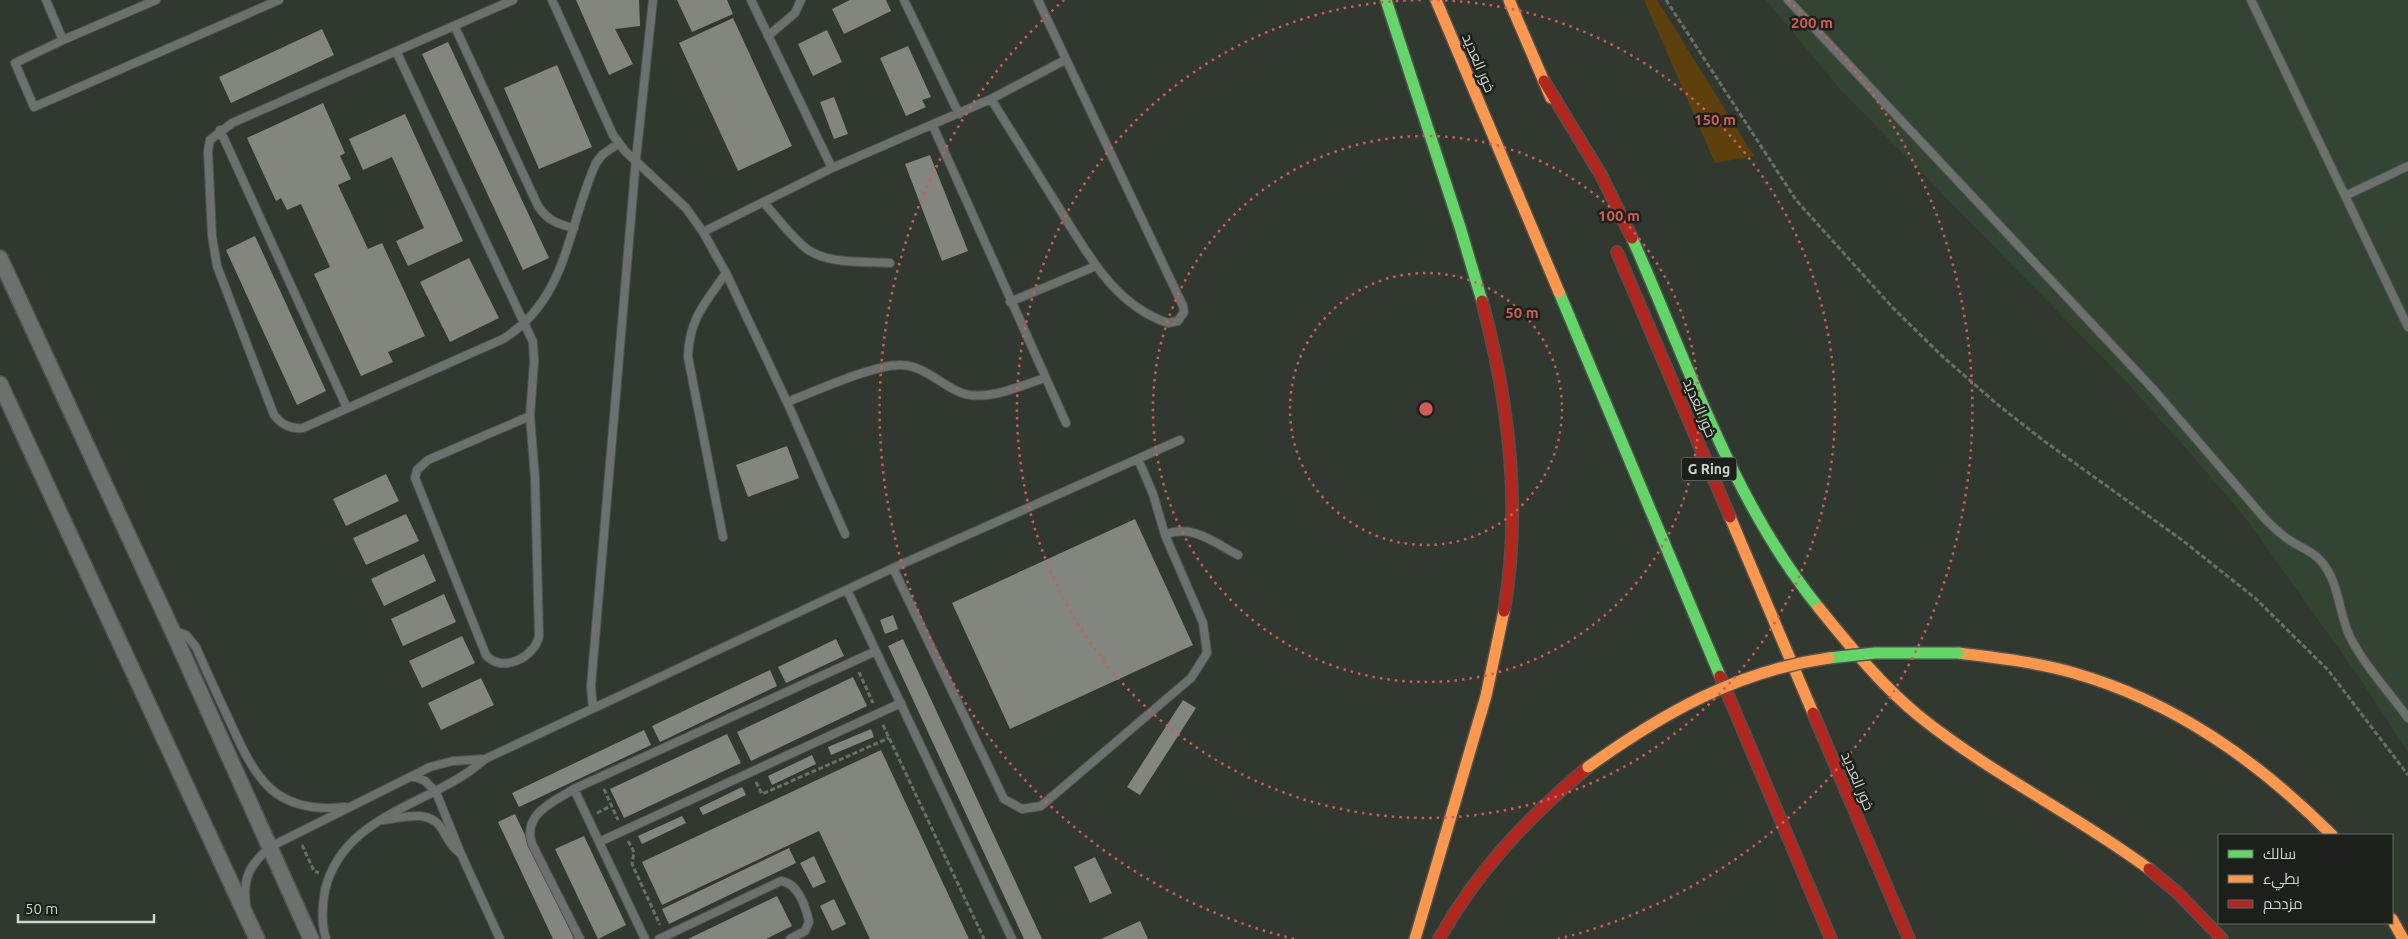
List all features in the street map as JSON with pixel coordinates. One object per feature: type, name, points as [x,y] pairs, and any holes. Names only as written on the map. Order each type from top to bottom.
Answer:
[{"type":"highway","points":[[1386,0],[1470,255],[1488,317],[1501,376],[1512,485],[1512,538],[1508,586],[1499,643],[1486,697],[1415,939]]},
{"type":"highway","name":"خور العديد","points":[[1436,0],[1831,939]]},
{"type":"highway","points":[[1509,0],[1579,163]]},
{"type":"highway","points":[[1544,81],[1616,205],[1743,491],[1772,543],[1807,594],[1847,642],[1918,716],[1981,760],[2104,837],[2163,880],[2222,939]]},
{"type":"highway","name":"خور العديد","points":[[1610,237],[1909,939]]},
{"type":"highway","points":[[1438,939],[1466,894],[1501,849],[1545,803],[1588,767],[1651,722],[1694,699],[1750,677],[1809,661],[1847,655],[1958,653],[2016,660],[2074,673],[2117,686],[2203,728],[2240,752],[2276,781],[2331,834]]},
{"type":"highway","points":[[2393,921],[2403,939]]},
{"type":"street","points":[[0,258],[172,630],[311,939]]},
{"type":"street","points":[[0,384],[257,939]]},
{"type":"lane","points":[[46,0],[63,40]]},
{"type":"lane","points":[[156,0],[15,63],[34,107],[279,0]]},
{"type":"lane","points":[[513,0],[396,53],[232,123],[220,130],[210,140],[208,151],[214,252],[217,266],[274,415],[280,422],[295,429],[303,428],[503,339],[525,323],[544,302],[552,289],[596,163],[602,155],[618,143]]},
{"type":"lane","points":[[552,0],[608,126],[618,143],[686,208],[703,232],[726,273],[787,402],[845,534]]},
{"type":"lane","points":[[593,708],[591,686],[636,159],[653,0]]},
{"type":"lane","points":[[751,0],[832,168]]},
{"type":"lane","points":[[768,36],[795,13],[801,0]]},
{"type":"lane","points":[[904,0],[959,114]]},
{"type":"lane","points":[[991,99],[1096,266],[1118,292],[1150,316],[1168,323],[1173,323],[1182,317],[1183,306],[1038,0]]},
{"type":"lane","points":[[1788,0],[2147,382],[2265,519],[2278,531],[2308,549],[2320,560],[2336,587],[2346,627],[2354,644],[2408,718]]},
{"type":"lane","points":[[2251,0],[2408,327]]},
{"type":"lane","points":[[455,27],[538,206],[550,220],[558,225],[574,228]]},
{"type":"lane","points":[[396,53],[525,323],[534,352],[530,416],[535,478],[539,636],[536,646],[529,655],[500,664],[494,662],[486,655],[416,478],[417,470],[428,460],[530,416]]},
{"type":"lane","points":[[703,232],[832,168],[933,126],[991,99],[1065,60]]},
{"type":"lane","points":[[933,126],[1010,302],[1066,423]]},
{"type":"lane","points":[[220,130],[347,408]]},
{"type":"lane","points":[[2345,196],[2408,166]]},
{"type":"lane","points":[[764,203],[799,242],[808,250],[820,256],[833,259],[890,263]]},
{"type":"lane","points":[[1010,302],[1096,266]]},
{"type":"lane","points":[[723,537],[688,357],[689,336],[695,318],[726,273]]},
{"type":"lane","points":[[787,402],[886,366],[913,367],[957,391],[972,395],[995,393],[1045,378]]},
{"type":"lane","points":[[326,939],[322,918],[323,900],[328,877],[354,838],[399,808],[436,792],[472,770],[485,759],[593,708],[893,568],[1180,440]]},
{"type":"lane","points":[[893,568],[1004,799],[1022,809],[1041,806],[1191,678],[1202,664],[1207,653],[1203,623],[1166,535],[1153,494],[1138,459]]},
{"type":"lane","points":[[1166,535],[1175,531],[1191,531],[1238,555]]},
{"type":"lane","points":[[847,590],[1012,939]]},
{"type":"lane","points":[[172,630],[186,635],[196,647],[249,763],[265,785],[286,798],[312,808],[326,809],[350,806]]},
{"type":"lane","points":[[580,939],[532,844],[530,829],[535,815],[574,789],[876,651]]},
{"type":"lane","points":[[599,842],[901,703]]},
{"type":"lane","points":[[248,920],[244,892],[250,868],[270,847],[350,806],[441,763],[485,759]]},
{"type":"lane","points":[[413,776],[425,781],[436,792],[461,854],[500,939]]},
{"type":"lane","points":[[574,789],[645,939]]},
{"type":"lane","points":[[382,820],[409,815],[422,816],[442,828],[449,844],[461,854]]},
{"type":"lane","points":[[662,937],[781,881],[787,882],[796,888],[809,922],[805,931],[790,939]]},
{"type":"path","points":[[1666,0],[1796,200],[1894,308],[1942,356],[1997,404],[2044,441],[2182,540],[2255,598],[2328,670],[2408,775]]},
{"type":"path","points":[[855,662],[984,939]]},
{"type":"path","points":[[751,773],[762,794],[889,738]]},
{"type":"path","points":[[599,777],[623,832],[634,852],[632,864],[662,937]]},
{"type":"shaded area","points":[[1644,0],[1657,0],[1754,156],[1715,163]]},
{"type":"shaded area","points":[[1766,0],[2408,0],[2408,752],[2361,680],[2250,524],[2210,476],[2135,391],[1838,87]]},
{"type":"building","points":[[576,0],[639,0],[640,26],[615,29],[633,64],[609,75]]},
{"type":"building","points":[[677,0],[727,0],[733,14],[692,32]]},
{"type":"building","points":[[850,0],[886,0],[891,11],[844,34],[832,9]]},
{"type":"building","points":[[733,18],[792,146],[738,171],[679,43]]},
{"type":"building","points":[[322,29],[334,55],[231,103],[219,77]]},
{"type":"building","points":[[827,30],[842,62],[813,76],[798,44]]},
{"type":"building","points":[[448,42],[549,258],[523,270],[422,54]]},
{"type":"building","points":[[908,46],[931,97],[922,100],[926,107],[906,116],[880,58]]},
{"type":"building","points":[[557,65],[592,147],[539,169],[504,88]]},
{"type":"building","points":[[834,97],[848,134],[834,139],[820,102]]},
{"type":"building","points":[[323,103],[345,153],[340,156],[351,179],[338,185],[368,249],[382,243],[425,336],[388,352],[393,362],[361,376],[314,274],[330,267],[301,204],[287,210],[281,198],[276,201],[247,138]]},
{"type":"building","points":[[405,114],[463,241],[408,266],[396,241],[424,228],[392,157],[363,170],[349,139]]},
{"type":"building","points":[[930,155],[968,251],[942,261],[905,164]]},
{"type":"building","points":[[255,236],[326,391],[297,405],[226,250]]},
{"type":"building","points":[[469,258],[499,318],[450,342],[420,282]]},
{"type":"building","points":[[787,446],[799,478],[748,497],[736,465]]},
{"type":"building","points":[[386,474],[399,501],[346,526],[333,499]]},
{"type":"building","points":[[406,514],[419,541],[366,565],[353,538]]},
{"type":"building","points":[[1135,519],[1193,645],[1010,729],[952,603]]},
{"type":"building","points":[[424,554],[436,581],[384,606],[371,579]]},
{"type":"building","points":[[444,594],[456,622],[403,646],[391,619]]},
{"type":"building","points":[[893,615],[898,629],[885,634],[880,620]]},
{"type":"building","points":[[462,636],[475,663],[422,688],[409,661]]},
{"type":"building","points":[[836,639],[844,656],[786,683],[778,667]]},
{"type":"building","points":[[903,639],[1042,939],[1024,939],[888,646]]},
{"type":"building","points":[[770,670],[777,686],[660,742],[652,726]]},
{"type":"building","points":[[853,677],[867,706],[751,761],[737,732]]},
{"type":"building","points":[[481,678],[494,705],[441,730],[428,703]]},
{"type":"building","points":[[1183,700],[1196,708],[1140,795],[1127,787]]},
{"type":"building","points":[[871,729],[874,737],[831,755],[828,747]]},
{"type":"building","points":[[644,730],[651,745],[519,807],[512,793]]},
{"type":"building","points":[[727,734],[741,763],[624,818],[610,789]]},
{"type":"building","points":[[881,750],[969,939],[870,939],[819,831],[662,905],[642,862]]},
{"type":"building","points":[[812,755],[816,764],[772,785],[768,776]]},
{"type":"building","points":[[742,787],[746,795],[703,815],[699,808]]},
{"type":"building","points":[[515,814],[574,939],[553,939],[498,822]]},
{"type":"building","points":[[682,816],[686,823],[642,844],[638,836]]},
{"type":"building","points":[[584,836],[626,925],[598,939],[555,849]]},
{"type":"building","points":[[789,848],[796,863],[669,924],[662,909]]},
{"type":"building","points":[[814,856],[826,882],[813,888],[800,863]]},
{"type":"building","points":[[1095,857],[1112,893],[1090,903],[1074,867]]},
{"type":"building","points":[[777,896],[792,926],[766,939],[688,939]]},
{"type":"building","points":[[834,899],[846,924],[832,931],[820,906]]},
{"type":"building","points":[[1140,921],[1148,939],[1101,939]]},
{"type":"traffic: fast","points":[[1386,0],[1460,227],[1482,301]]},
{"type":"traffic: fast","points":[[1632,238],[1693,382],[1736,477],[1788,567],[1819,608]]},
{"type":"traffic: fast","points":[[1559,292],[1720,676]]},
{"type":"traffic: fast","points":[[1829,658],[1875,653],[1958,653]]},
{"type":"traffic: slow","points":[[1436,0],[1559,292]]},
{"type":"traffic: slow","points":[[1509,0],[1551,98]]},
{"type":"traffic: slow","points":[[1730,517],[1813,713]]},
{"type":"traffic: slow","points":[[1819,608],[1854,651],[1919,716],[1975,757],[2092,830],[2149,869]]},
{"type":"traffic: slow","points":[[1415,939],[1486,696],[1504,611]]},
{"type":"traffic: slow","points":[[1958,653],[2060,669],[2111,685],[2147,700],[2181,717],[2244,759],[2304,808],[2331,834]]},
{"type":"traffic: slow","points":[[1588,767],[1644,729],[1731,684],[1795,664],[1829,658]]},
{"type":"traffic: slow","points":[[2393,921],[2403,939]]},
{"type":"traffic: jam","points":[[1544,81],[1601,175],[1632,238]]},
{"type":"traffic: jam","points":[[1617,252],[1730,517]]},
{"type":"traffic: jam","points":[[1482,301],[1506,416],[1510,455],[1512,533],[1504,611]]},
{"type":"traffic: jam","points":[[1720,676],[1831,939]]},
{"type":"traffic: jam","points":[[1813,713],[1909,939]]},
{"type":"traffic: jam","points":[[1439,939],[1470,890],[1505,846],[1545,805],[1588,767]]},
{"type":"traffic: jam","points":[[2149,869],[2178,893],[2222,939]]}]
